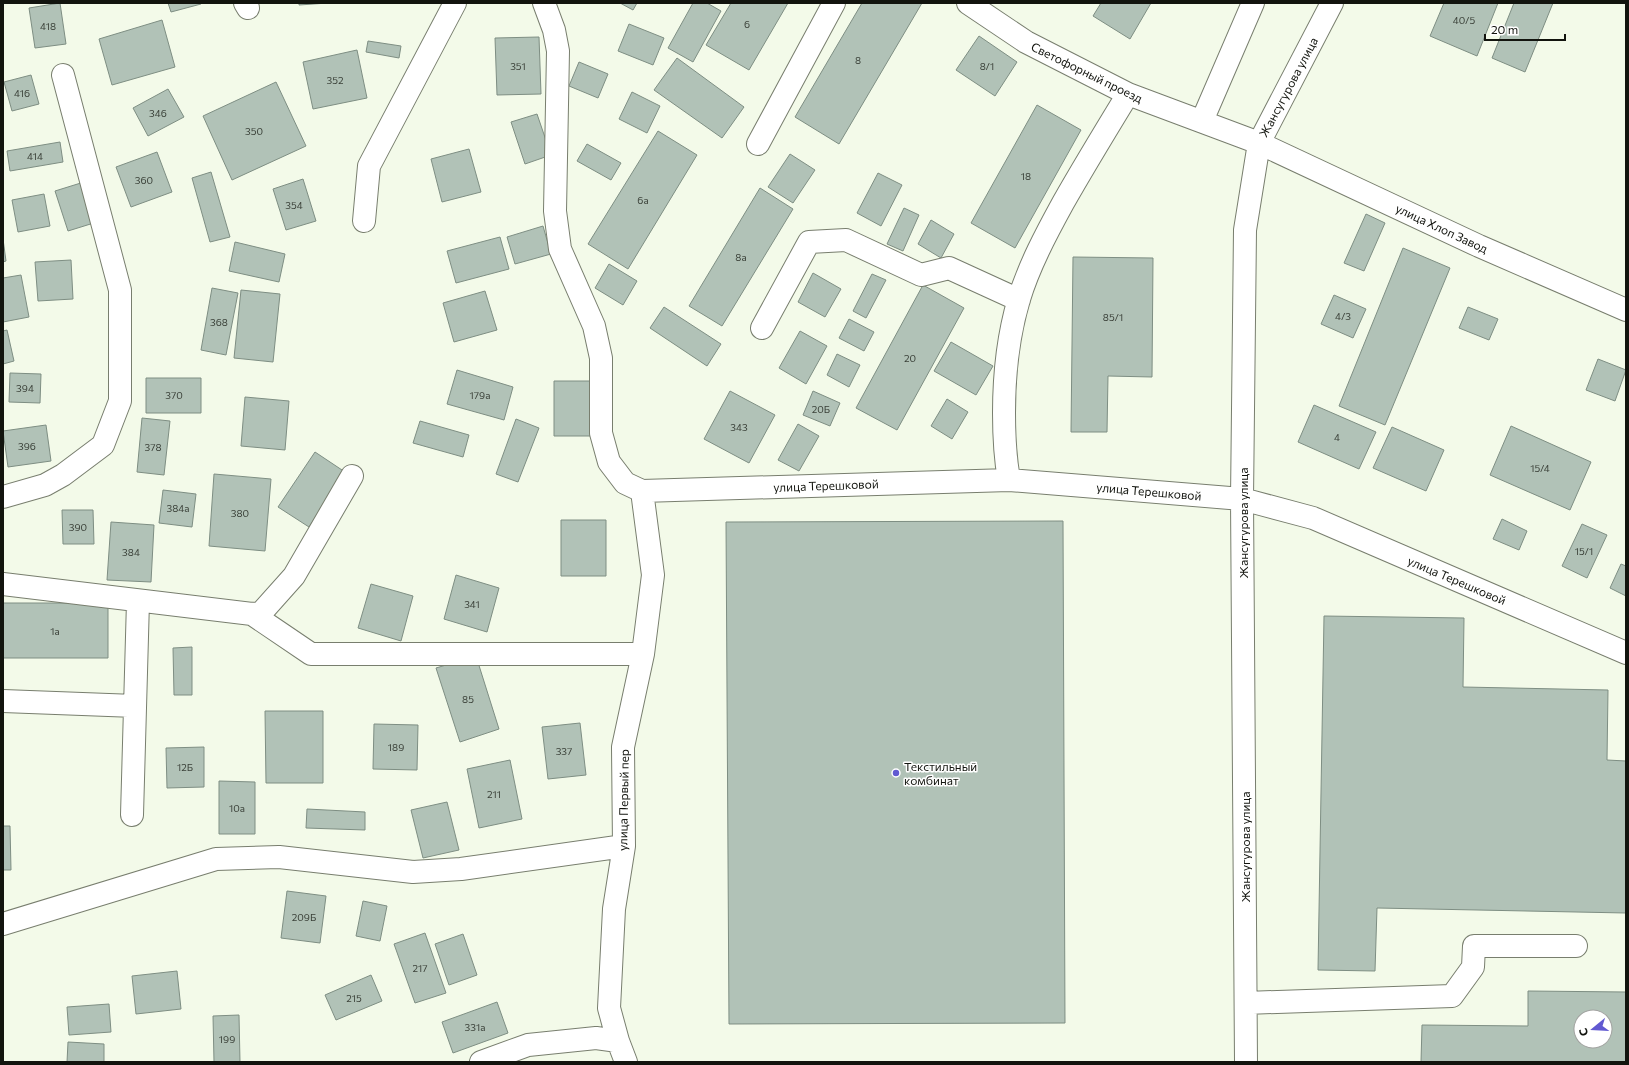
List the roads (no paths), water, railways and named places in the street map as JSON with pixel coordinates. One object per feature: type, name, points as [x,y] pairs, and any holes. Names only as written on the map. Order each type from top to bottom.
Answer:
[{"type":"street","points":[[364,221],[369,166],[455,3]]},
{"type":"street","points":[[544,3],[554,30],[558,51],[555,211],[560,249],[594,326],[601,358],[601,433],[609,462],[625,483],[642,490]]},
{"type":"street","points":[[758,144],[834,3]]},
{"type":"street","name":"Светофорный проезд","points":[[968,3],[1026,42],[1128,94],[1259,143]]},
{"type":"street","points":[[1202,121],[1253,3]]},
{"type":"street","name":"Жансугурова улица","points":[[1246,1062],[1242,499],[1246,230],[1259,143],[1332,3]]},
{"type":"street","points":[[3,498],[45,485],[63,475],[103,445],[120,402],[120,290],[63,75]]},
{"type":"street","points":[[1009,480],[1005,457],[1004,394],[1009,343],[1019,300],[1030,268],[1047,232],[1085,164],[1128,94]]},
{"type":"street","name":"улица Хлоп Завод","points":[[1259,143],[1479,246],[1626,310]]},
{"type":"street","points":[[762,328],[809,242],[846,240],[921,275],[949,268],[1019,300]]},
{"type":"street","points":[[3,584],[252,614],[261,613],[294,576],[352,476]]},
{"type":"street","name":"улица Терешковой","points":[[642,490],[1009,480],[1242,499],[1313,518],[1626,653]]},
{"type":"street","name":"улица Первый пер","points":[[626,1062],[618,1041],[609,1008],[614,909],[624,846],[624,747],[643,654],[653,575],[642,490]]},
{"type":"street","points":[[132,815],[138,600]]},
{"type":"street","points":[[252,614],[311,654],[643,654]]},
{"type":"street","points":[[3,702],[135,706]]},
{"type":"street","points":[[3,924],[216,859],[278,857],[413,872],[461,869],[624,846]]},
{"type":"street","points":[[1246,1003],[1452,996],[1473,966],[1474,946],[1576,946]]},
{"type":"street","points":[[481,1062],[528,1045],[596,1038],[618,1041]]},
{"type":"place","name":"Текстильный комбинат","points":[[896,773]]}]
